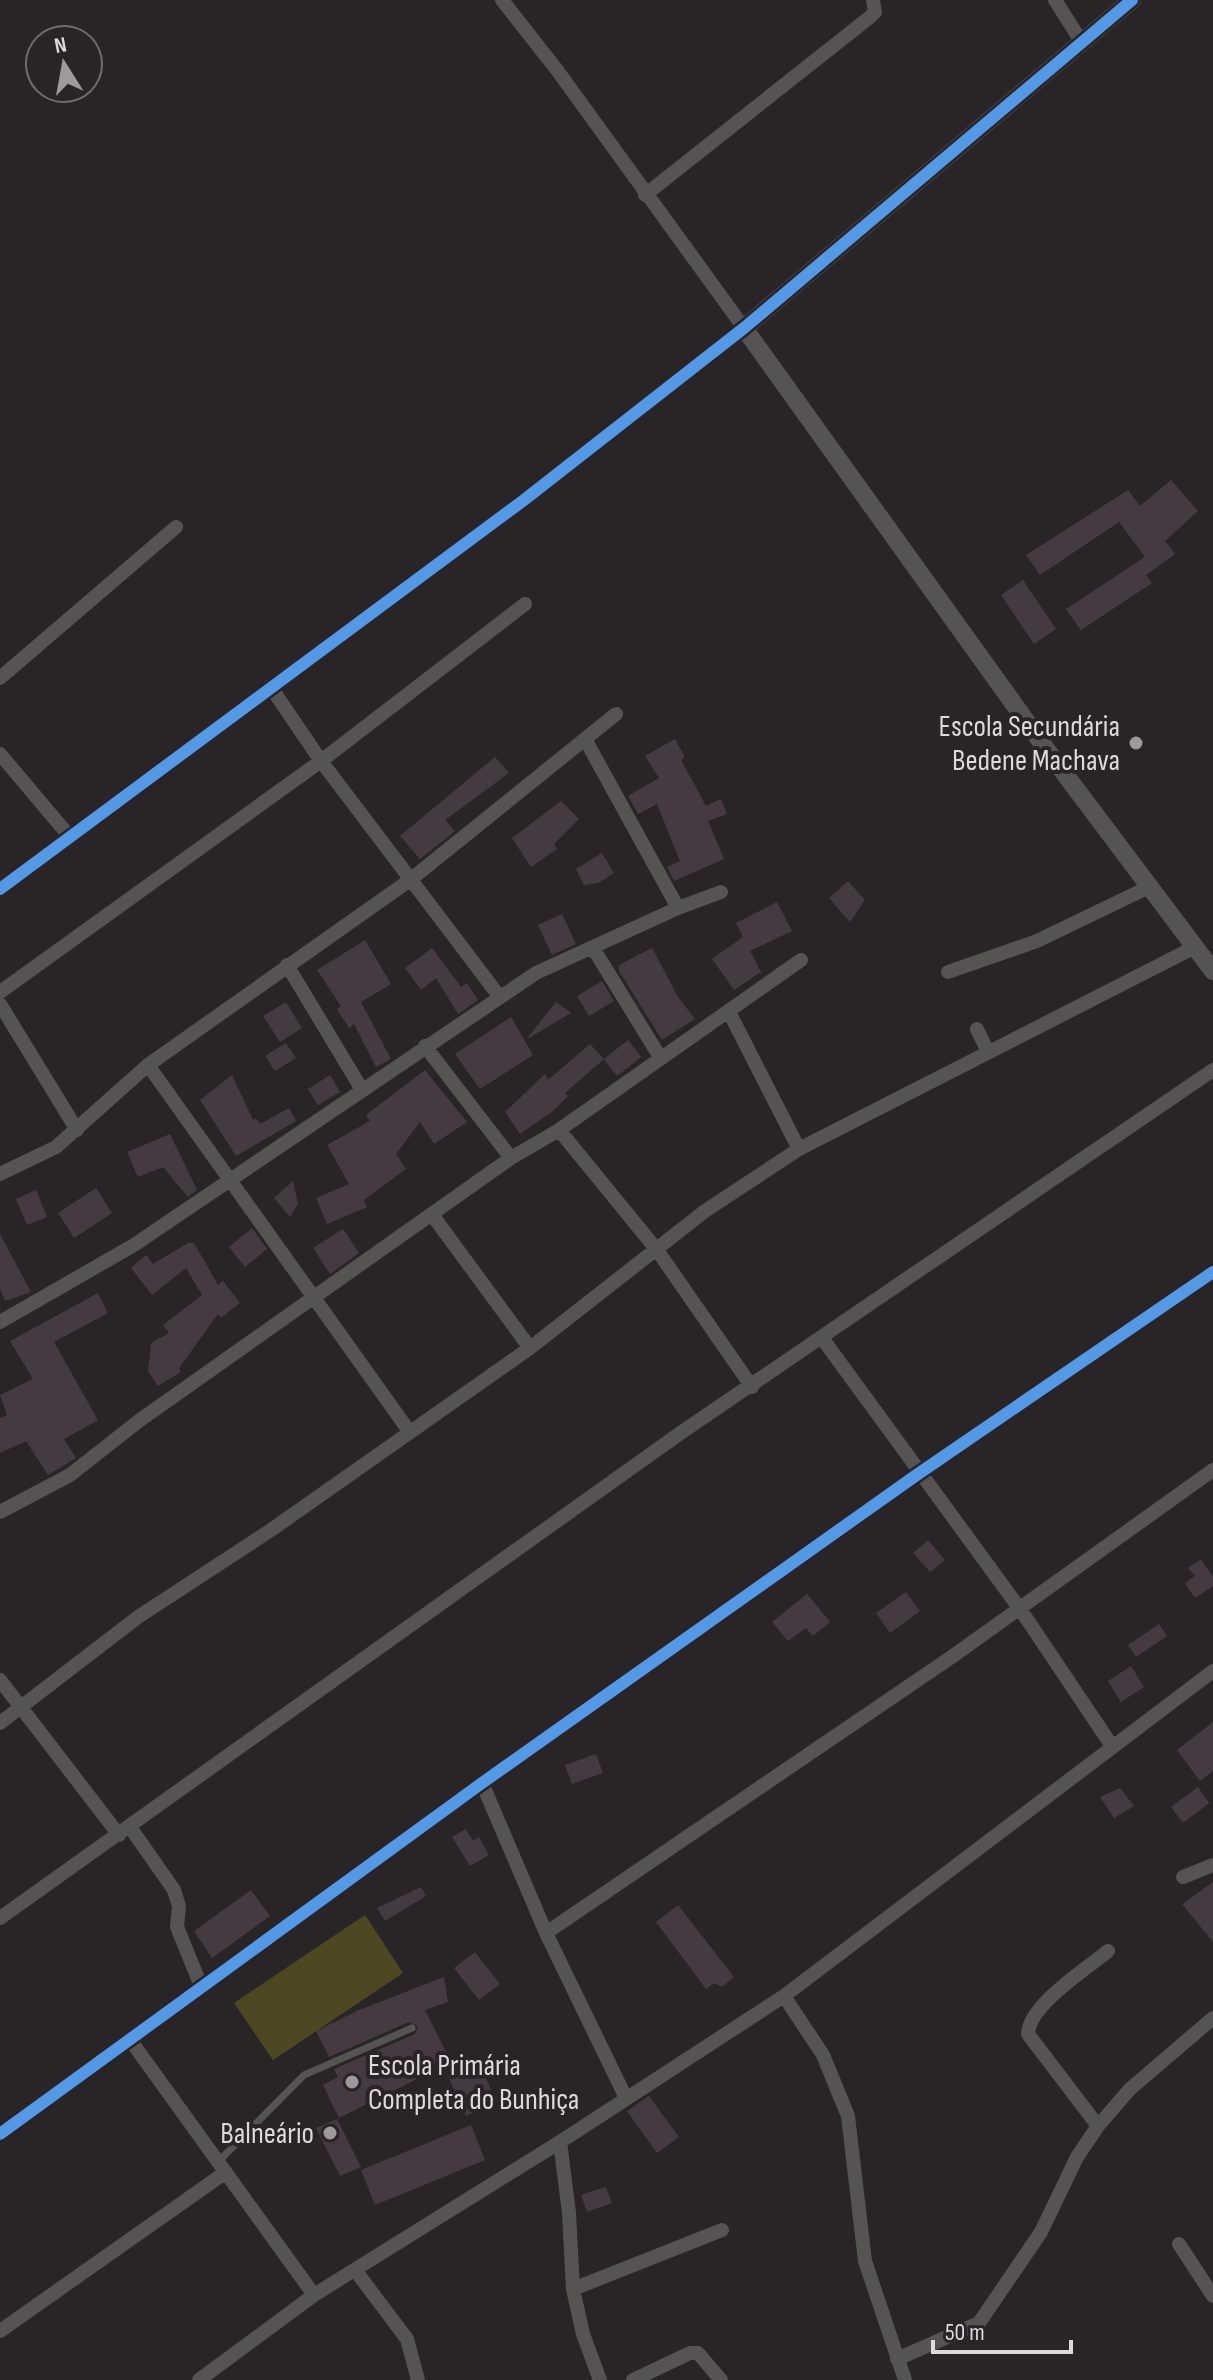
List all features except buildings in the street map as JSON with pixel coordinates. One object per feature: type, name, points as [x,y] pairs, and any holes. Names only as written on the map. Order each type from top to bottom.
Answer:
[{"type":"street","points":[[502,0],[557,70],[645,195],[1212,970]]},
{"type":"street","points":[[645,195],[870,17],[875,12],[873,0]]},
{"type":"street","points":[[1055,0],[1081,41]]},
{"type":"street","points":[[0,889],[524,500],[744,328],[1132,0]]},
{"type":"street","points":[[0,678],[176,527]]},
{"type":"street","points":[[0,992],[321,761],[525,604]]},
{"type":"street","points":[[270,686],[321,761],[499,996]]},
{"type":"street","points":[[0,1174],[56,1147],[148,1065],[410,880],[616,714]]},
{"type":"street","points":[[585,739],[678,908]]},
{"type":"street","points":[[0,754],[70,837]]},
{"type":"street","points":[[948,972],[1037,941],[1149,887]]},
{"type":"street","points":[[0,1322],[134,1245],[361,1088],[536,973],[678,908],[721,892]]},
{"type":"street","points":[[0,1723],[138,1617],[271,1530],[530,1348],[705,1211],[799,1149],[1195,947]]},
{"type":"street","points":[[593,948],[660,1057]]},
{"type":"street","points":[[0,1512],[70,1475],[140,1420],[511,1158],[559,1130],[801,960]]},
{"type":"street","points":[[287,965],[361,1088]]},
{"type":"street","points":[[0,1004],[77,1130]]},
{"type":"street","points":[[729,1012],[799,1149]]},
{"type":"street","points":[[977,1029],[988,1052]]},
{"type":"street","points":[[425,1046],[511,1158]]},
{"type":"street","points":[[148,1065],[409,1431]]},
{"type":"street","points":[[0,1918],[201,1773],[822,1338],[1213,1070]]},
{"type":"street","points":[[559,1130],[657,1250],[752,1387]]},
{"type":"street","points":[[433,1216],[530,1348]]},
{"type":"street","points":[[0,2134],[482,1783],[918,1474],[1213,1272]]},
{"type":"street","points":[[822,1338],[918,1474],[1020,1609],[1112,1746]]},
{"type":"street","points":[[546,1933],[1020,1609],[1213,1470]]},
{"type":"street","points":[[199,2380],[314,2295],[560,2142],[784,1996],[1213,1671]]},
{"type":"street","points":[[0,1680],[174,1890],[179,1906],[177,1927],[201,1986]]},
{"type":"street","points":[[482,1783],[546,1933],[626,2098]]},
{"type":"street","points":[[1183,1877],[1213,1865]]},
{"type":"street","points":[[1098,2126],[1028,2034],[1028,2024],[1038,2009],[1108,1951]]},
{"type":"street","points":[[784,1996],[823,2055],[848,2116],[865,2261],[905,2380]]},
{"type":"street","points":[[897,2359],[979,2323],[1041,2232],[1077,2157],[1098,2126],[1130,2089],[1213,2018]]},
{"type":"street","points":[[131,2041],[314,2295]]},
{"type":"street","points":[[560,2142],[569,2213],[573,2289],[583,2334],[600,2380]]},
{"type":"street","points":[[0,2331],[222,2167]]},
{"type":"street","points":[[573,2289],[722,2230]]},
{"type":"street","points":[[1179,2244],[1213,2296]]},
{"type":"street","points":[[355,2270],[407,2339],[418,2380]]},
{"type":"street","points":[[633,2380],[690,2353],[698,2353],[721,2380]]},
{"type":"lane","points":[[222,2167],[304,2075],[412,2028]]},
{"type":"shaded area","points":[[365,1915],[403,1973],[273,2060],[234,2003]]},
{"type":"cycle path","points":[[0,889],[524,500],[744,328],[1132,0]]},
{"type":"cycle path","points":[[0,2134],[482,1783],[918,1474],[1213,1272]]},
{"type":"place","name":"Escola Secundária Bedene Machava","points":[[1136,743]]},
{"type":"place","name":"Escola Primária Completa do Bunhiça","points":[[352,2082]]},
{"type":"place","name":"Balneário","points":[[330,2133]]}]
